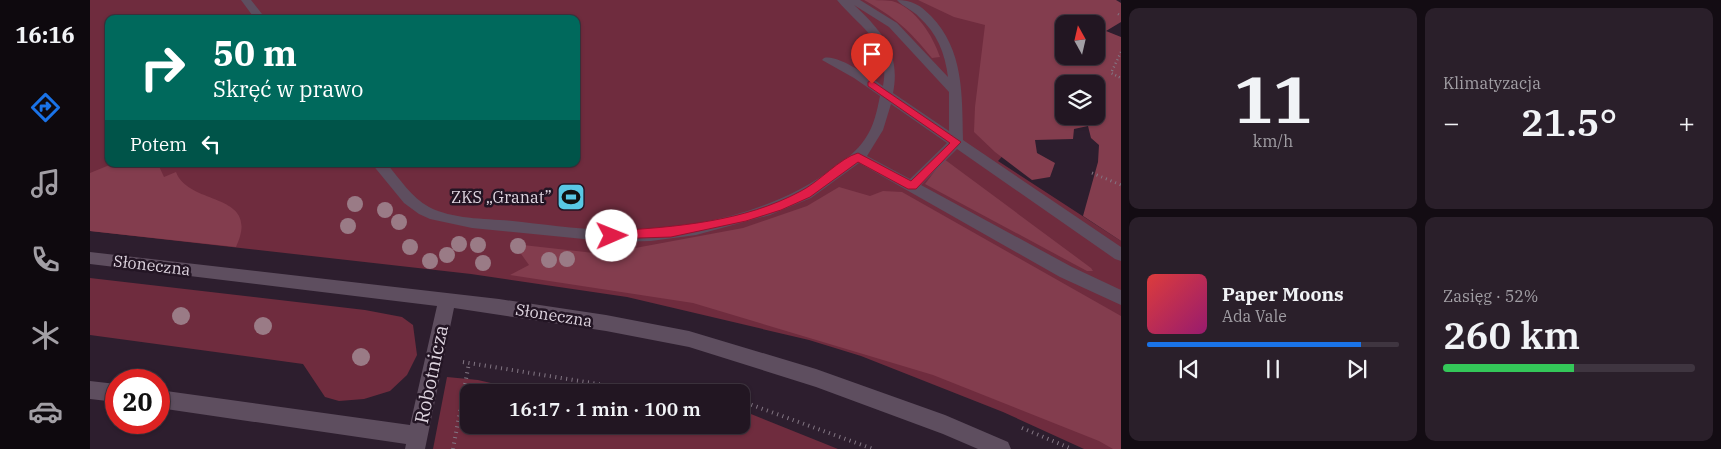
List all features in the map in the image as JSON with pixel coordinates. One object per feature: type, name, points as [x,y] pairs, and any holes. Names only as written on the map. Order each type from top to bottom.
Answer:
[{"type":"street","points":[[246,0],[258,15]]},
{"type":"street","points":[[381,167],[414,204],[441,218],[558,232],[630,236],[671,232],[708,226],[777,207],[806,194],[858,157],[871,143],[885,105],[890,68],[882,44],[853,9],[842,0]]},
{"type":"street","points":[[853,0],[893,25],[955,91]]},
{"type":"street","points":[[902,0],[924,14],[942,36],[949,49],[953,65],[955,91],[956,142],[912,186]]},
{"type":"street","points":[[828,60],[858,75],[1121,255]]},
{"type":"street","points":[[858,157],[1066,272],[1121,298]]},
{"type":"street","name":"Słoneczna","points":[[90,258],[447,299],[606,323],[689,339],[816,378],[945,425],[1001,449]]},
{"type":"street","name":"Robotnicza","points":[[416,442],[447,299]]},
{"type":"street","points":[[90,390],[105,392]]},
{"type":"street","points":[[170,401],[416,442]]},
{"type":"path","points":[[1121,52],[1111,74],[1121,78]]},
{"type":"path","points":[[1092,173],[1121,185]]},
{"type":"path","points":[[435,358],[598,384]]},
{"type":"path","points":[[453,449],[468,363]]},
{"type":"path","points":[[750,404],[873,449]]},
{"type":"shaded area","name":"ZKS „Granat”","points":[[90,0],[933,0],[1055,52],[1055,65],[1064,65],[1064,75],[1055,75],[1055,98],[998,161],[1121,241],[1121,449],[1084,449],[1003,412],[861,356],[809,340],[627,297],[471,274],[90,231]]},
{"type":"shaded area","points":[[864,0],[892,1],[909,10],[928,32],[940,57],[932,58],[901,25]]},
{"type":"shaded area","points":[[918,0],[1116,0],[1121,3],[1121,22],[1106,31],[1121,37],[1121,241],[1083,216],[1098,162],[1099,145],[1091,138],[1088,126],[1074,129],[1073,139],[1035,140],[1037,153],[1055,163],[1050,177],[1032,180],[995,152],[974,132],[975,107],[985,25],[954,17]]},
{"type":"shaded area","points":[[944,159],[1093,271],[1087,271],[925,184]]},
{"type":"shaded area","points":[[105,167],[159,167],[164,177],[176,172],[183,183],[195,191],[232,208],[239,217],[241,229],[236,247],[90,231],[90,173]]},
{"type":"shaded area","points":[[839,187],[870,196],[883,191],[902,192],[1121,316],[1121,449],[1113,449],[1099,441],[933,375],[693,303],[510,275],[529,265],[514,244],[612,255],[619,251],[743,228],[807,206]]},
{"type":"shaded area","points":[[90,278],[365,310],[402,317],[413,325],[417,355],[407,375],[390,391],[364,399],[339,401],[325,397],[303,364],[90,335]]},
{"type":"shaded area","points":[[447,377],[478,380],[495,384],[460,384],[460,434],[750,434],[750,414],[838,449],[433,449]]},
{"type":"place","name":"ZKS „Granat”","points":[[571,197]]},
{"type":"route","points":[[612,236],[671,232],[746,217],[777,207],[806,194],[858,157],[912,186],[956,142],[872,84]]}]
